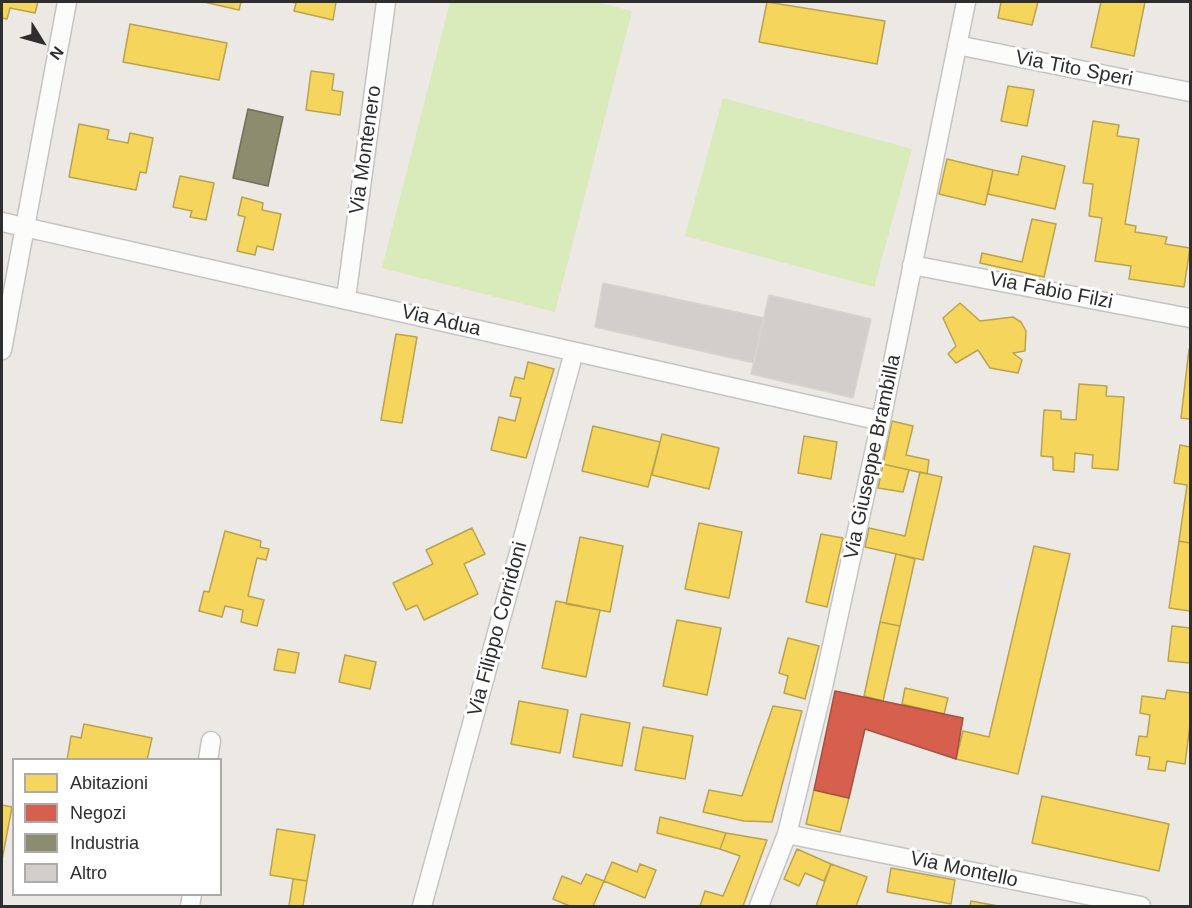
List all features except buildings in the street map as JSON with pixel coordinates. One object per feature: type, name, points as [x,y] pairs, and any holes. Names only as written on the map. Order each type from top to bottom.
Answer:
[{"type":"street","points":[[2,350],[67,2]]},
{"type":"street","name":"Via Montenero","points":[[346,298],[386,2]]},
{"type":"street","name":"Via Giuseppe Brambilla","points":[[759,906],[787,834],[823,687],[881,421],[966,2]]},
{"type":"street","name":"Via Tito Speri","points":[[957,45],[1191,92]]},
{"type":"street","name":"Via Adua","points":[[2,222],[346,298],[881,421]]},
{"type":"street","name":"Via Fabio Filzi","points":[[912,265],[1191,318]]},
{"type":"street","name":"Via Filippo Corridoni","points":[[422,906],[574,352]]},
{"type":"street","points":[[208,758],[211,741]]},
{"type":"street","name":"Via Montello","points":[[787,834],[1142,906]]},
{"type":"green space","points":[[450,2],[596,2],[632,11],[555,312],[382,268]]},
{"type":"green space","points":[[723,98],[912,149],[874,287],[685,236]]}]
